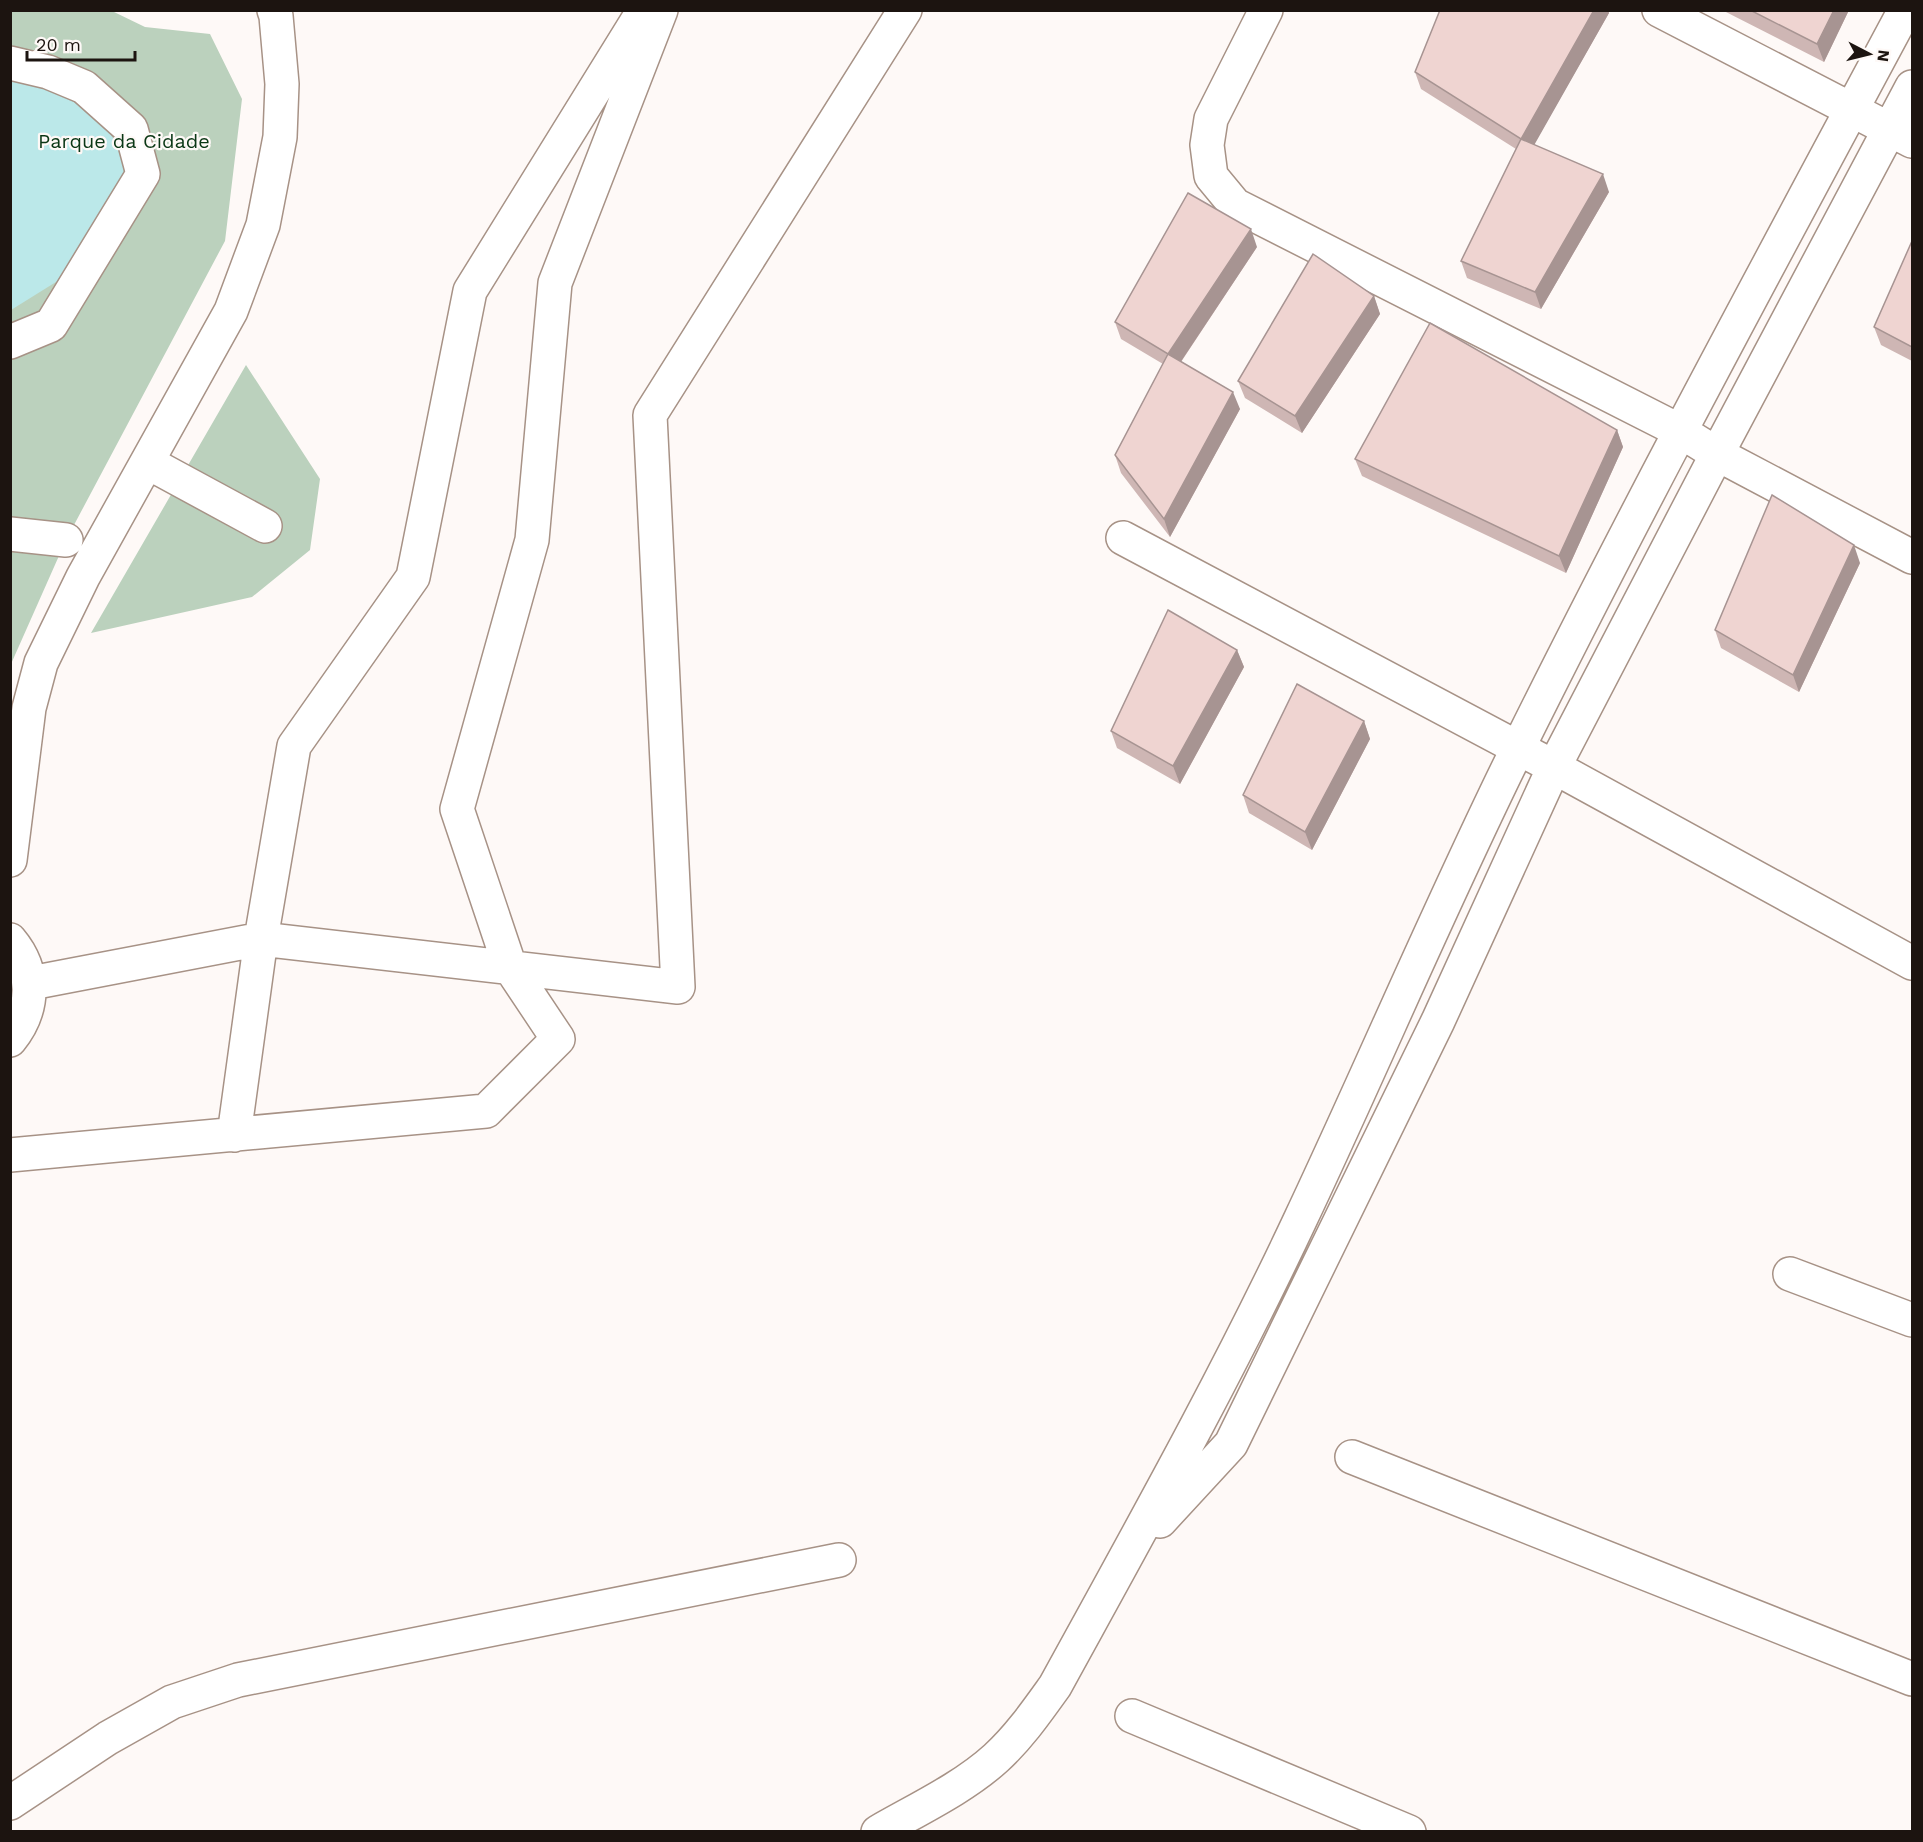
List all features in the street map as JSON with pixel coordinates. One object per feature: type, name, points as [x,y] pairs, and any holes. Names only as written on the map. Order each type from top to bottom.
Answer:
[{"type":"street","points":[[234,1135],[261,939],[294,746],[413,577],[470,291],[644,10]]},
{"type":"street","points":[[10,1155],[486,1111],[558,1039],[510,967],[457,809],[532,540],[555,283],[661,10]]},
{"type":"street","points":[[30,983],[261,939],[678,987],[650,415],[905,10]]},
{"type":"street","points":[[1266,10],[1211,119],[1207,145],[1211,176],[1235,204],[1680,431],[1717,454],[1912,558]]},
{"type":"street","points":[[1659,10],[1902,135]]},
{"type":"street","points":[[878,1832],[958,1785],[996,1758],[1033,1718],[1055,1686],[1210,1404],[1301,1219],[1518,748],[1680,431],[1905,10]]},
{"type":"street","points":[[10,860],[29,708],[41,663],[83,577],[231,311],[263,225],[280,137],[282,84],[270,12]]},
{"type":"street","points":[[10,63],[48,72],[84,87],[130,129],[143,174],[51,325],[10,342]]},
{"type":"street","points":[[1126,1557],[1231,1444],[1438,1021],[1554,767],[1717,454],[1902,135],[1912,87]]},
{"type":"street","points":[[147,462],[265,526]]},
{"type":"street","points":[[1123,538],[1554,767],[1912,963]]},
{"type":"street","points":[[13,542],[66,540]]},
{"type":"street","points":[[1438,919],[1475,940]]},
{"type":"street","points":[[10,940],[24,961],[30,983],[29,1006],[21,1027],[10,1040]]},
{"type":"street","points":[[1399,1002],[1438,1021]]},
{"type":"street","points":[[1301,1219],[1334,1236]]},
{"type":"street","points":[[1790,1274],[1912,1320]]},
{"type":"street","points":[[1352,1457],[1912,1679]]},
{"type":"street","points":[[10,1803],[108,1738],[172,1702],[238,1680],[839,1560]]},
{"type":"street","points":[[1132,1716],[1409,1832]]},
{"type":"green space","name":"Parque da Cidade","points":[[11,11],[112,11],[145,27],[210,34],[242,99],[225,241],[66,540],[11,664]]},
{"type":"green space","points":[[246,365],[320,479],[310,550],[252,597],[91,633]]},
{"type":"water","points":[[11,79],[47,85],[100,119],[125,156],[122,186],[64,277],[11,310]]},
{"type":"building","points":[[1440,10],[1594,10],[1521,139],[1415,72]]},
{"type":"building","points":[[1750,10],[1834,10],[1817,44]]},
{"type":"building","points":[[1521,139],[1603,174],[1535,292],[1461,261]]},
{"type":"building","points":[[1188,193],[1251,229],[1168,354],[1115,322]]},
{"type":"building","points":[[1912,241],[1912,347],[1874,327]]},
{"type":"building","points":[[1313,254],[1374,296],[1295,416],[1238,381]]},
{"type":"building","points":[[1430,323],[1617,430],[1559,556],[1355,459]]},
{"type":"building","points":[[1168,354],[1233,392],[1164,519],[1115,455]]},
{"type":"building","points":[[1772,495],[1854,545],[1793,675],[1715,630]]},
{"type":"building","points":[[1168,610],[1237,650],[1173,766],[1111,731]]},
{"type":"building","points":[[1297,684],[1364,721],[1305,832],[1243,795]]}]
